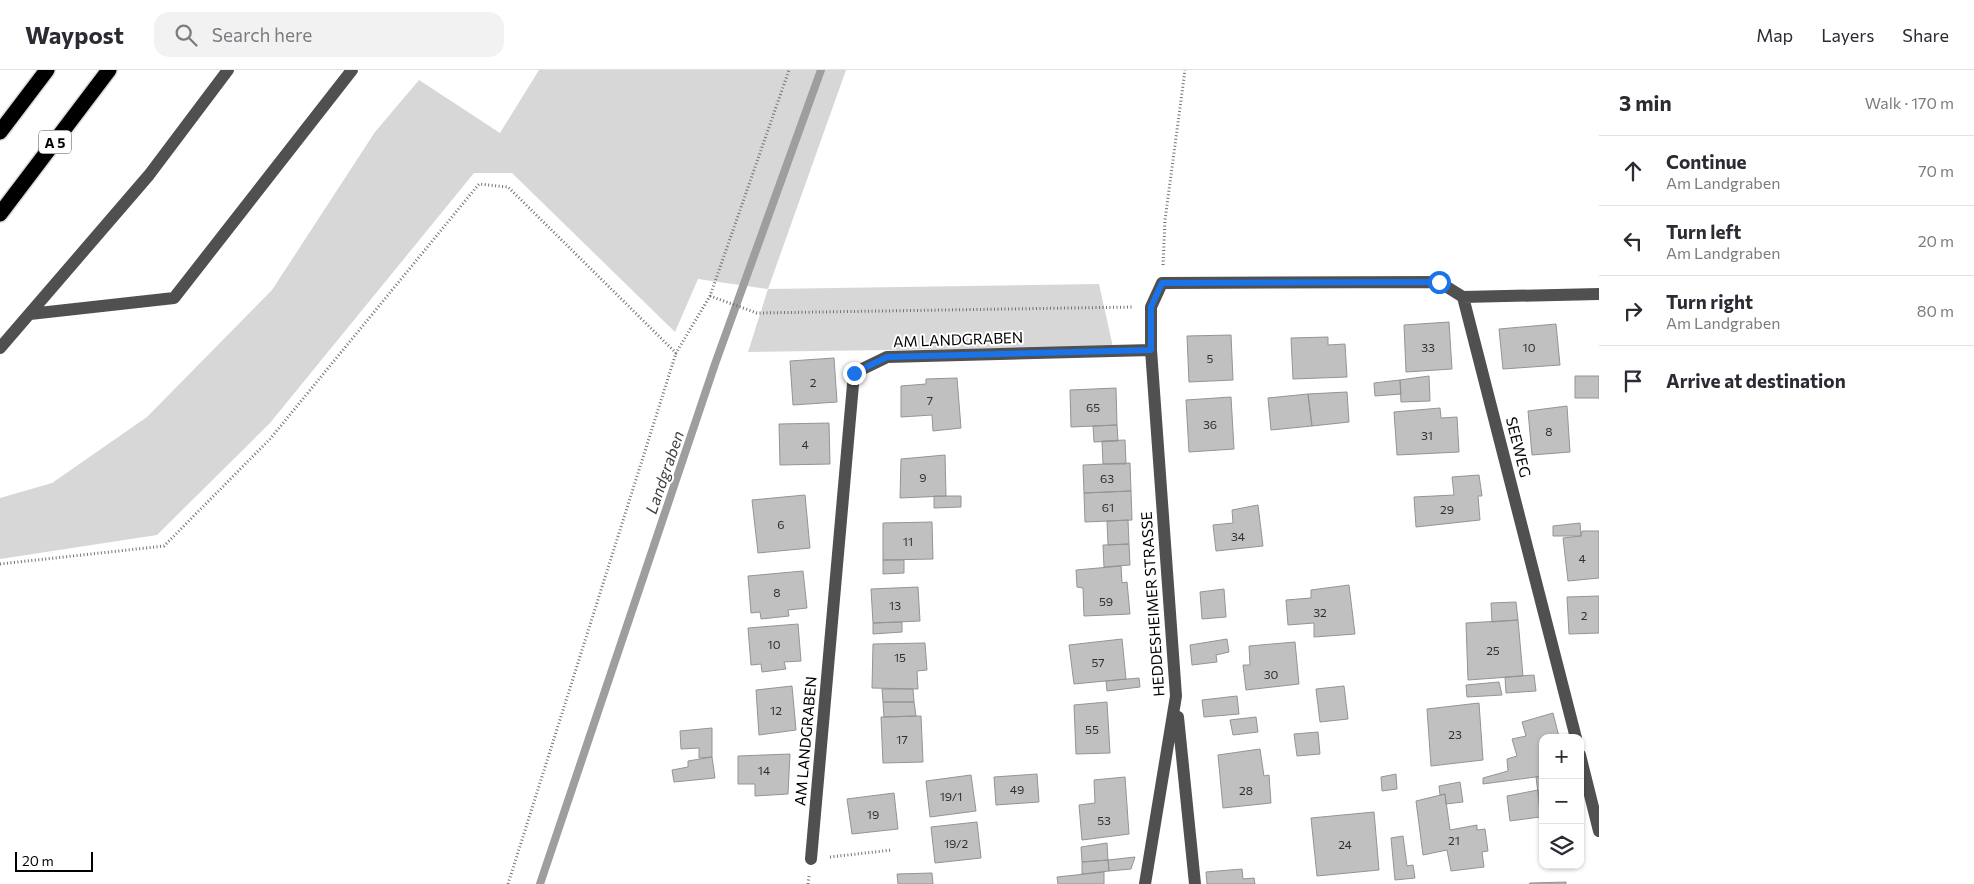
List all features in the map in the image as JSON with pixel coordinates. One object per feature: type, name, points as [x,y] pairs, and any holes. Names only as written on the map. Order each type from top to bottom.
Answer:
[{"type":"highway","points":[[0,132],[47,70]]},
{"type":"highway","name":"A 5","points":[[0,214],[109,70]]},
{"type":"street","points":[[0,348],[149,175],[228,70]]},
{"type":"street","points":[[30,314],[174,298],[352,70]]},
{"type":"street","points":[[1151,350],[1151,307],[1162,283],[1439,282],[1463,296],[1599,294]]},
{"type":"street","name":"SEEWEG","points":[[1463,296],[1575,734]]},
{"type":"street","name":"HEDDESHEIMER STRASSE","points":[[1145,884],[1176,696],[1151,350]]},
{"type":"street","name":"AM LANDGRABEN","points":[[811,859],[854,373],[887,357],[1151,350]]},
{"type":"street","points":[[1176,696],[1195,884]]},
{"type":"street","points":[[1584,771],[1599,832]]},
{"type":"path","points":[[508,884],[676,353],[710,296],[789,70]]},
{"type":"path","points":[[1162,283],[1165,220],[1184,70]]},
{"type":"path","points":[[0,564],[164,546],[270,439],[479,184],[508,187],[676,353]]},
{"type":"path","points":[[710,296],[757,313],[1151,307]]},
{"type":"path","points":[[811,859],[892,850]]},
{"type":"shaded area","points":[[539,70],[846,70],[768,289],[698,279],[675,332],[512,173],[474,173],[270,423],[157,535],[0,559],[0,498],[52,483],[147,417],[272,290],[375,132],[419,80],[500,133]]},
{"type":"shaded area","points":[[1099,284],[1113,347],[748,352],[768,289]]},
{"type":"building","points":[[1449,322],[1452,369],[1406,372],[1404,325]]},
{"type":"building","points":[[1556,324],[1560,365],[1503,369],[1499,329]]},
{"type":"building","points":[[1231,335],[1233,380],[1189,382],[1187,336]]},
{"type":"building","points":[[1328,337],[1328,345],[1345,344],[1347,377],[1293,379],[1291,338]]},
{"type":"building","points":[[834,358],[837,402],[793,405],[790,361]]},
{"type":"building","points":[[1429,376],[1430,401],[1401,402],[1400,380]]},
{"type":"building","points":[[1575,376],[1599,376],[1599,398],[1575,398]]},
{"type":"building","points":[[957,378],[961,428],[933,431],[932,415],[901,417],[901,386],[926,384],[926,379]]},
{"type":"building","points":[[1400,380],[1401,394],[1375,396],[1374,383]]},
{"type":"building","points":[[1116,388],[1117,425],[1071,427],[1070,390]]},
{"type":"building","points":[[1347,392],[1349,422],[1312,426],[1308,394]]},
{"type":"building","points":[[1308,394],[1312,426],[1271,430],[1268,398]]},
{"type":"building","points":[[1231,397],[1234,449],[1189,452],[1186,400]]},
{"type":"building","points":[[1567,406],[1570,452],[1532,455],[1528,411]]},
{"type":"building","points":[[1440,408],[1441,418],[1457,417],[1459,452],[1397,455],[1394,412]]},
{"type":"building","points":[[829,423],[830,464],[780,465],[779,424]]},
{"type":"building","points":[[1117,425],[1118,441],[1094,442],[1093,426]]},
{"type":"building","points":[[1125,440],[1126,464],[1103,464],[1102,441]]},
{"type":"building","points":[[945,455],[946,496],[900,498],[901,459]]},
{"type":"building","points":[[1130,463],[1131,491],[1084,493],[1083,465]]},
{"type":"building","points":[[1479,475],[1482,496],[1478,496],[1480,520],[1416,527],[1414,497],[1454,495],[1452,477]]},
{"type":"building","points":[[1131,491],[1132,520],[1085,522],[1084,493]]},
{"type":"building","points":[[805,495],[810,548],[758,553],[752,500]]},
{"type":"building","points":[[934,496],[961,496],[961,507],[934,508]]},
{"type":"building","points":[[1258,505],[1263,546],[1216,551],[1213,525],[1233,523],[1232,510]]},
{"type":"building","points":[[1128,520],[1129,544],[1108,545],[1107,521]]},
{"type":"building","points":[[932,522],[933,559],[883,560],[883,523]]},
{"type":"building","points":[[1580,523],[1581,536],[1553,536],[1553,526]]},
{"type":"building","points":[[1582,531],[1599,531],[1599,578],[1568,581],[1563,538],[1581,536]]},
{"type":"building","points":[[1129,544],[1130,565],[1104,567],[1103,545]]},
{"type":"building","points":[[883,560],[904,560],[904,573],[883,574]]},
{"type":"building","points":[[1121,566],[1122,583],[1127,582],[1130,614],[1084,616],[1083,588],[1077,587],[1076,570]]},
{"type":"building","points":[[803,571],[807,608],[788,610],[789,616],[761,619],[760,612],[751,613],[748,576]]},
{"type":"building","points":[[1349,585],[1355,634],[1314,637],[1314,623],[1288,625],[1286,600],[1311,598],[1311,590]]},
{"type":"building","points":[[918,587],[920,621],[873,623],[871,589]]},
{"type":"building","points":[[1224,589],[1226,617],[1202,619],[1200,592]]},
{"type":"building","points":[[1599,596],[1599,633],[1569,634],[1567,597]]},
{"type":"building","points":[[1516,602],[1518,620],[1492,622],[1491,603]]},
{"type":"building","points":[[1518,620],[1523,676],[1468,680],[1466,623]]},
{"type":"building","points":[[902,622],[902,632],[873,634],[873,623]]},
{"type":"building","points":[[798,624],[801,661],[784,662],[786,669],[762,672],[761,664],[751,665],[748,628]]},
{"type":"building","points":[[1122,639],[1126,679],[1074,684],[1069,645]]},
{"type":"building","points":[[1227,639],[1229,652],[1216,655],[1217,662],[1192,665],[1190,645]]},
{"type":"building","points":[[1295,642],[1299,684],[1246,690],[1243,665],[1250,665],[1249,646]]},
{"type":"building","points":[[925,643],[927,670],[917,671],[918,689],[872,688],[873,644]]},
{"type":"building","points":[[1534,675],[1536,691],[1506,693],[1505,677]]},
{"type":"building","points":[[1139,678],[1140,687],[1107,691],[1106,681]]},
{"type":"building","points":[[1499,682],[1502,695],[1467,697],[1466,685]]},
{"type":"building","points":[[792,686],[796,730],[759,735],[756,690]]},
{"type":"building","points":[[1344,686],[1348,719],[1320,722],[1316,689]]},
{"type":"building","points":[[882,689],[913,689],[914,702],[883,702]]},
{"type":"building","points":[[1237,696],[1239,714],[1204,717],[1202,700]]},
{"type":"building","points":[[883,702],[914,702],[916,716],[884,717]]},
{"type":"building","points":[[1107,702],[1110,753],[1076,754],[1074,705]]},
{"type":"building","points":[[1479,703],[1483,760],[1431,766],[1427,709]]},
{"type":"building","points":[[1553,713],[1558,734],[1539,734],[1539,777],[1483,784],[1483,778],[1508,771],[1507,759],[1517,756],[1512,739],[1526,736],[1522,722]]},
{"type":"building","points":[[921,716],[923,762],[883,763],[881,717]]},
{"type":"building","points":[[1256,717],[1258,732],[1233,735],[1230,720]]},
{"type":"building","points":[[712,728],[712,757],[699,758],[699,748],[681,749],[680,731]]},
{"type":"building","points":[[1318,732],[1320,754],[1297,756],[1294,734]]},
{"type":"building","points":[[1260,749],[1264,776],[1269,775],[1271,803],[1223,808],[1218,755]]},
{"type":"building","points":[[790,754],[788,794],[755,796],[755,784],[738,784],[738,756]]},
{"type":"building","points":[[712,757],[715,778],[674,782],[672,770],[688,767],[688,761]]},
{"type":"building","points":[[1037,774],[1039,802],[996,805],[994,777]]},
{"type":"building","points":[[1396,774],[1397,789],[1382,791],[1381,777]]},
{"type":"building","points":[[971,775],[976,811],[930,817],[926,781]]},
{"type":"building","points":[[1125,777],[1129,834],[1082,840],[1079,805],[1095,803],[1094,780]]},
{"type":"building","points":[[1536,777],[1539,777],[1539,800]]},
{"type":"building","points":[[1460,782],[1463,802],[1446,804],[1445,794],[1440,795],[1439,786]]},
{"type":"building","points":[[1538,790],[1539,817],[1510,821],[1507,796]]},
{"type":"building","points":[[894,793],[898,829],[852,834],[847,799]]},
{"type":"building","points":[[1445,794],[1450,830],[1477,825],[1477,830],[1485,829],[1488,851],[1482,852],[1484,867],[1451,871],[1447,850],[1423,855],[1416,801]]},
{"type":"building","points":[[1374,812],[1379,870],[1317,876],[1311,818]]},
{"type":"building","points":[[977,822],[981,858],[935,863],[931,827]]},
{"type":"building","points":[[1403,836],[1407,866],[1413,865],[1415,878],[1395,880],[1391,838]]},
{"type":"building","points":[[1107,843],[1108,860],[1082,862],[1081,847]]},
{"type":"building","points":[[1135,857],[1131,869],[1109,871],[1108,860]]},
{"type":"building","points":[[1108,860],[1109,871],[1082,874],[1082,862]]},
{"type":"building","points":[[1242,869],[1243,879],[1254,878],[1255,884],[1207,884],[1206,872]]},
{"type":"building","points":[[1104,872],[1104,884],[1058,884],[1057,877]]},
{"type":"building","points":[[932,873],[933,884],[898,884],[897,874]]},
{"type":"building","points":[[1566,882],[1566,884],[1529,884],[1530,883]]},
{"type":"waterway","name":"Landgraben","points":[[540,884],[715,364],[821,70]]},
{"type":"route","points":[[854,373],[887,357],[1151,350],[1151,307],[1162,283],[1439,282]]}]
